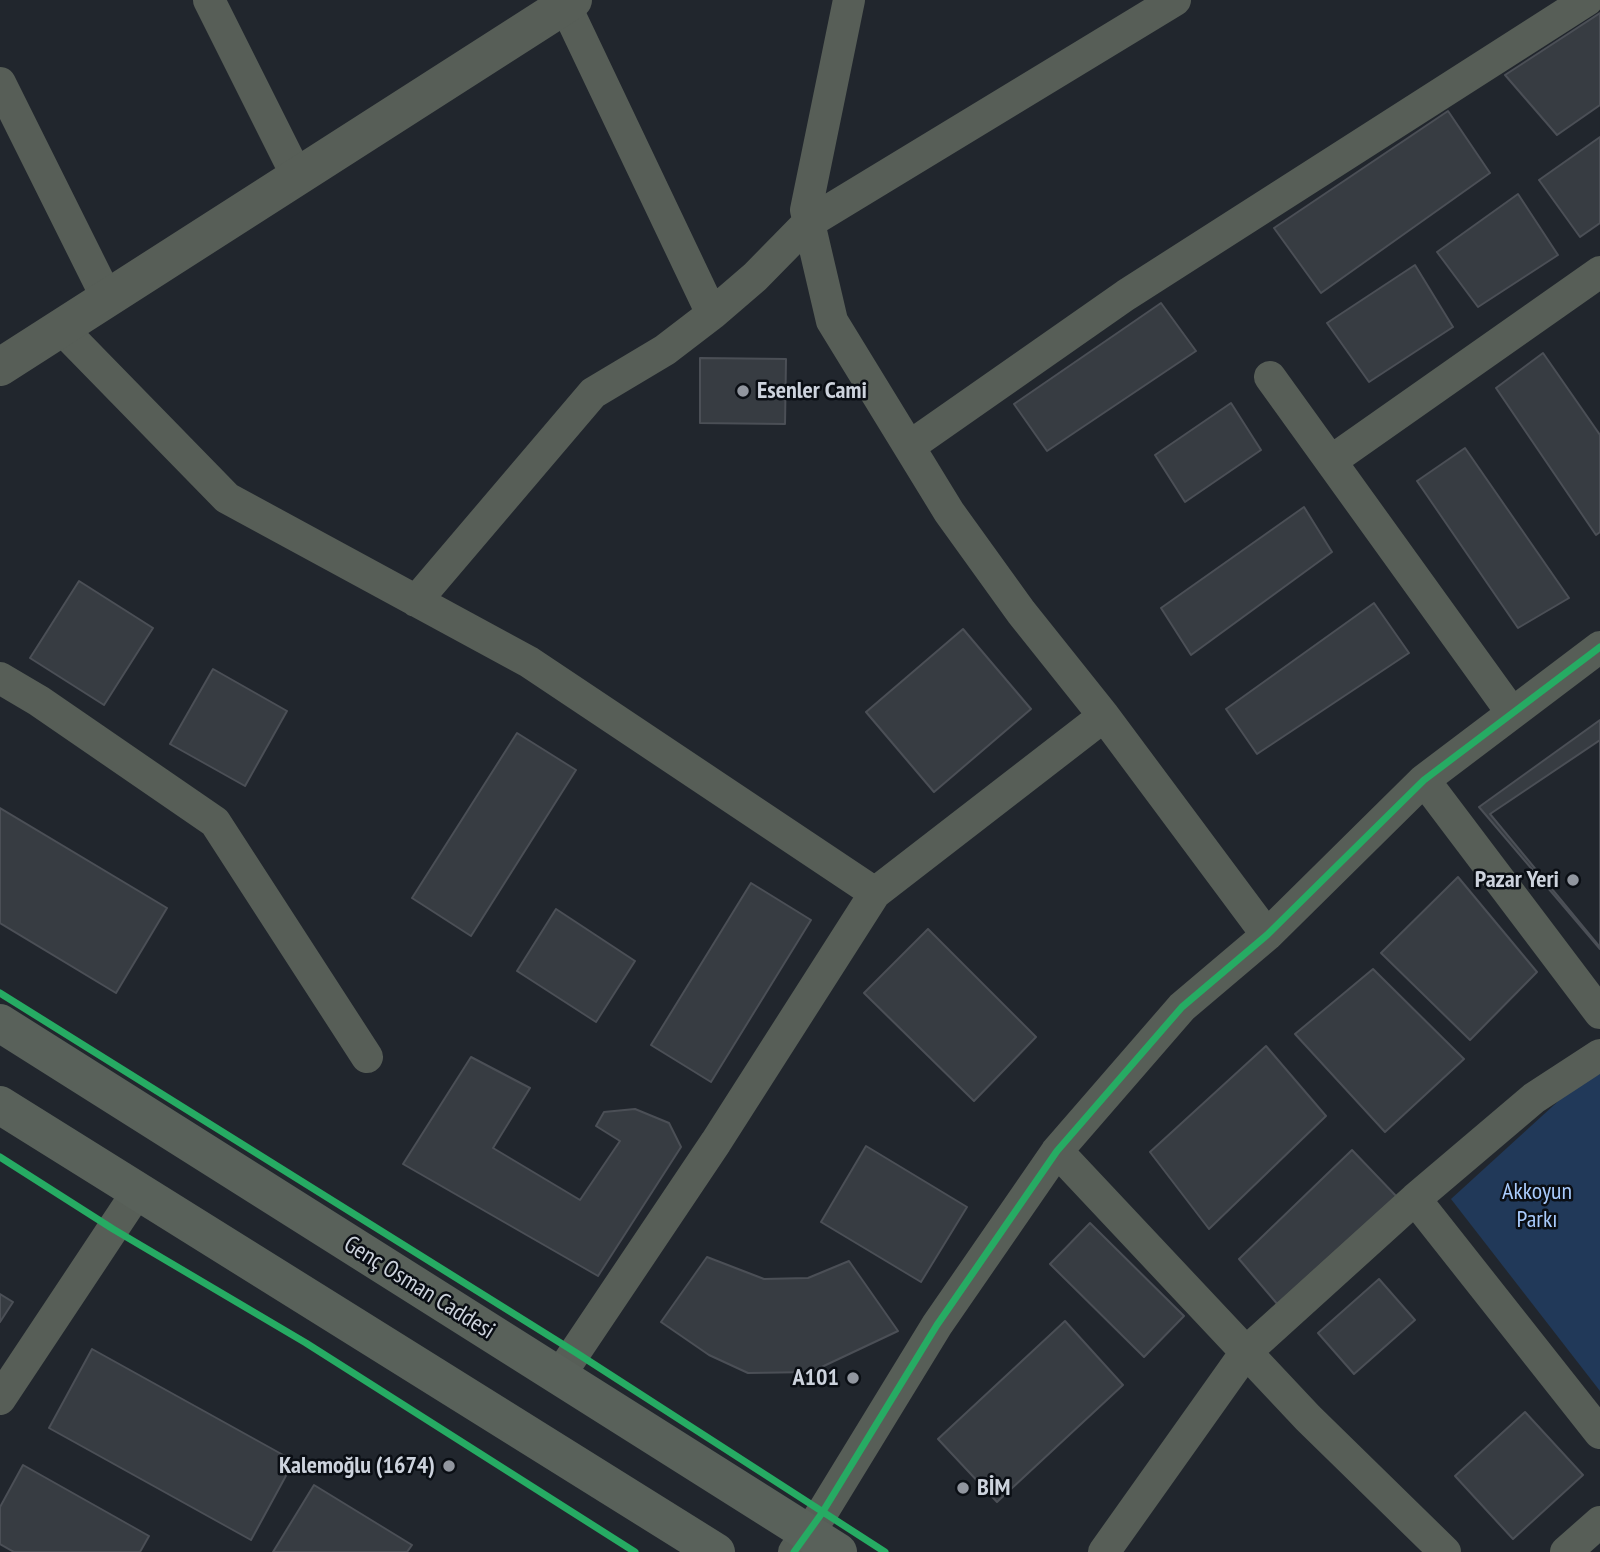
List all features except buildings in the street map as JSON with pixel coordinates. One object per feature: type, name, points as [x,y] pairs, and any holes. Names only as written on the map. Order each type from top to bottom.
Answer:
[{"type":"main road","name":"Genç Osman Caddesi","points":[[0,1023],[559,1376],[813,1546]]},
{"type":"main road","points":[[0,1105],[716,1552]]},
{"type":"street","points":[[209,0],[297,177]]},
{"type":"street","points":[[849,0],[806,210],[832,321],[965,534],[1021,612],[1104,716],[1267,935]]},
{"type":"street","points":[[416,601],[593,393],[665,350],[712,314],[755,277],[808,223],[1174,0]]},
{"type":"street","points":[[910,446],[1126,295],[1587,0]]},
{"type":"street","points":[[0,367],[569,3],[712,314]]},
{"type":"street","points":[[0,83],[107,298]]},
{"type":"street","points":[[1331,461],[1600,272]]},
{"type":"street","points":[[61,328],[227,498],[528,662],[875,893]]},
{"type":"street","points":[[1270,377],[1512,713]]},
{"type":"street","points":[[813,1546],[822,1513],[937,1325],[1057,1151],[1182,1007],[1267,935],[1424,780],[1600,647]]},
{"type":"street","points":[[0,678],[39,701],[215,822],[368,1057]]},
{"type":"street","points":[[559,1376],[716,1142],[875,893],[1104,716]]},
{"type":"street","points":[[1424,780],[1600,1013]]},
{"type":"street","points":[[1104,1552],[1246,1352],[1415,1199],[1534,1098],[1600,1055]]},
{"type":"street","points":[[1057,1151],[1308,1418],[1445,1552]]},
{"type":"street","points":[[0,1399],[138,1191]]},
{"type":"street","points":[[1415,1199],[1600,1433]]},
{"type":"street","points":[[1566,1552],[1600,1522]]},
{"type":"green space","name":"Akkoyun Parkı","points":[[1599,1064],[1600,1066],[1600,1391],[1451,1199]]},
{"type":"cycle path","points":[[794,1552],[822,1513],[937,1325],[1057,1151],[1182,1007],[1267,935],[1424,780],[1600,647]]},
{"type":"cycle path","points":[[0,993],[575,1352],[885,1552]]},
{"type":"cycle path","points":[[0,1157],[113,1229],[306,1343],[635,1552]]},
{"type":"place","name":"Esenler Cami","points":[[743,391]]},
{"type":"place","name":"Pazar Yeri","points":[[1573,880]]},
{"type":"place","name":"A101","points":[[853,1378]]},
{"type":"place","name":"Kalemoğlu (1674)","points":[[449,1466]]},
{"type":"place","name":"BİM","points":[[963,1488]]}]
